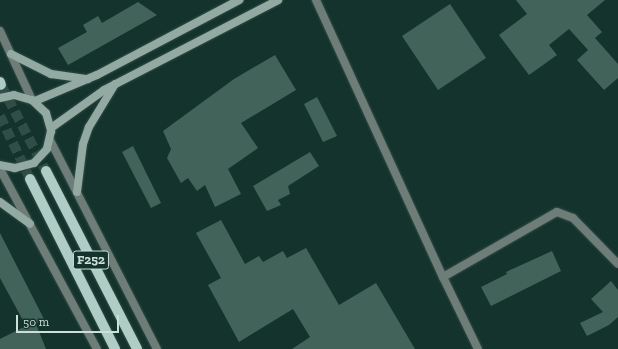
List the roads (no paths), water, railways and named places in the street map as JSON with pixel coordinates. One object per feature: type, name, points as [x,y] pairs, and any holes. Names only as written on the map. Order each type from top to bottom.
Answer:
[{"type":"main road","points":[[33,100],[88,79],[239,0]]},
{"type":"main road","points":[[51,128],[68,118],[90,98],[278,0]]},
{"type":"main road","points":[[11,54],[51,74],[88,79]]},
{"type":"main road","points":[[77,192],[83,144],[89,127],[116,84]]},
{"type":"main road","points":[[0,98],[14,95],[33,100],[46,113],[51,128],[50,140],[47,149],[34,163],[15,168],[0,164]]},
{"type":"main road","name":"F252","points":[[46,171],[137,349]]},
{"type":"main road","name":"F252","points":[[30,179],[116,349]]},
{"type":"main road","points":[[0,202],[30,224]]},
{"type":"street","points":[[316,0],[443,277],[478,349]]},
{"type":"street","points":[[0,31],[33,100]]},
{"type":"street","points":[[50,140],[157,349]]},
{"type":"street","points":[[0,169],[97,349]]},
{"type":"street","points":[[443,277],[557,212],[573,218],[618,264]]},
{"type":"tunnel","points":[[1,85],[46,171]]},
{"type":"tunnel","points":[[0,116],[30,179]]}]
